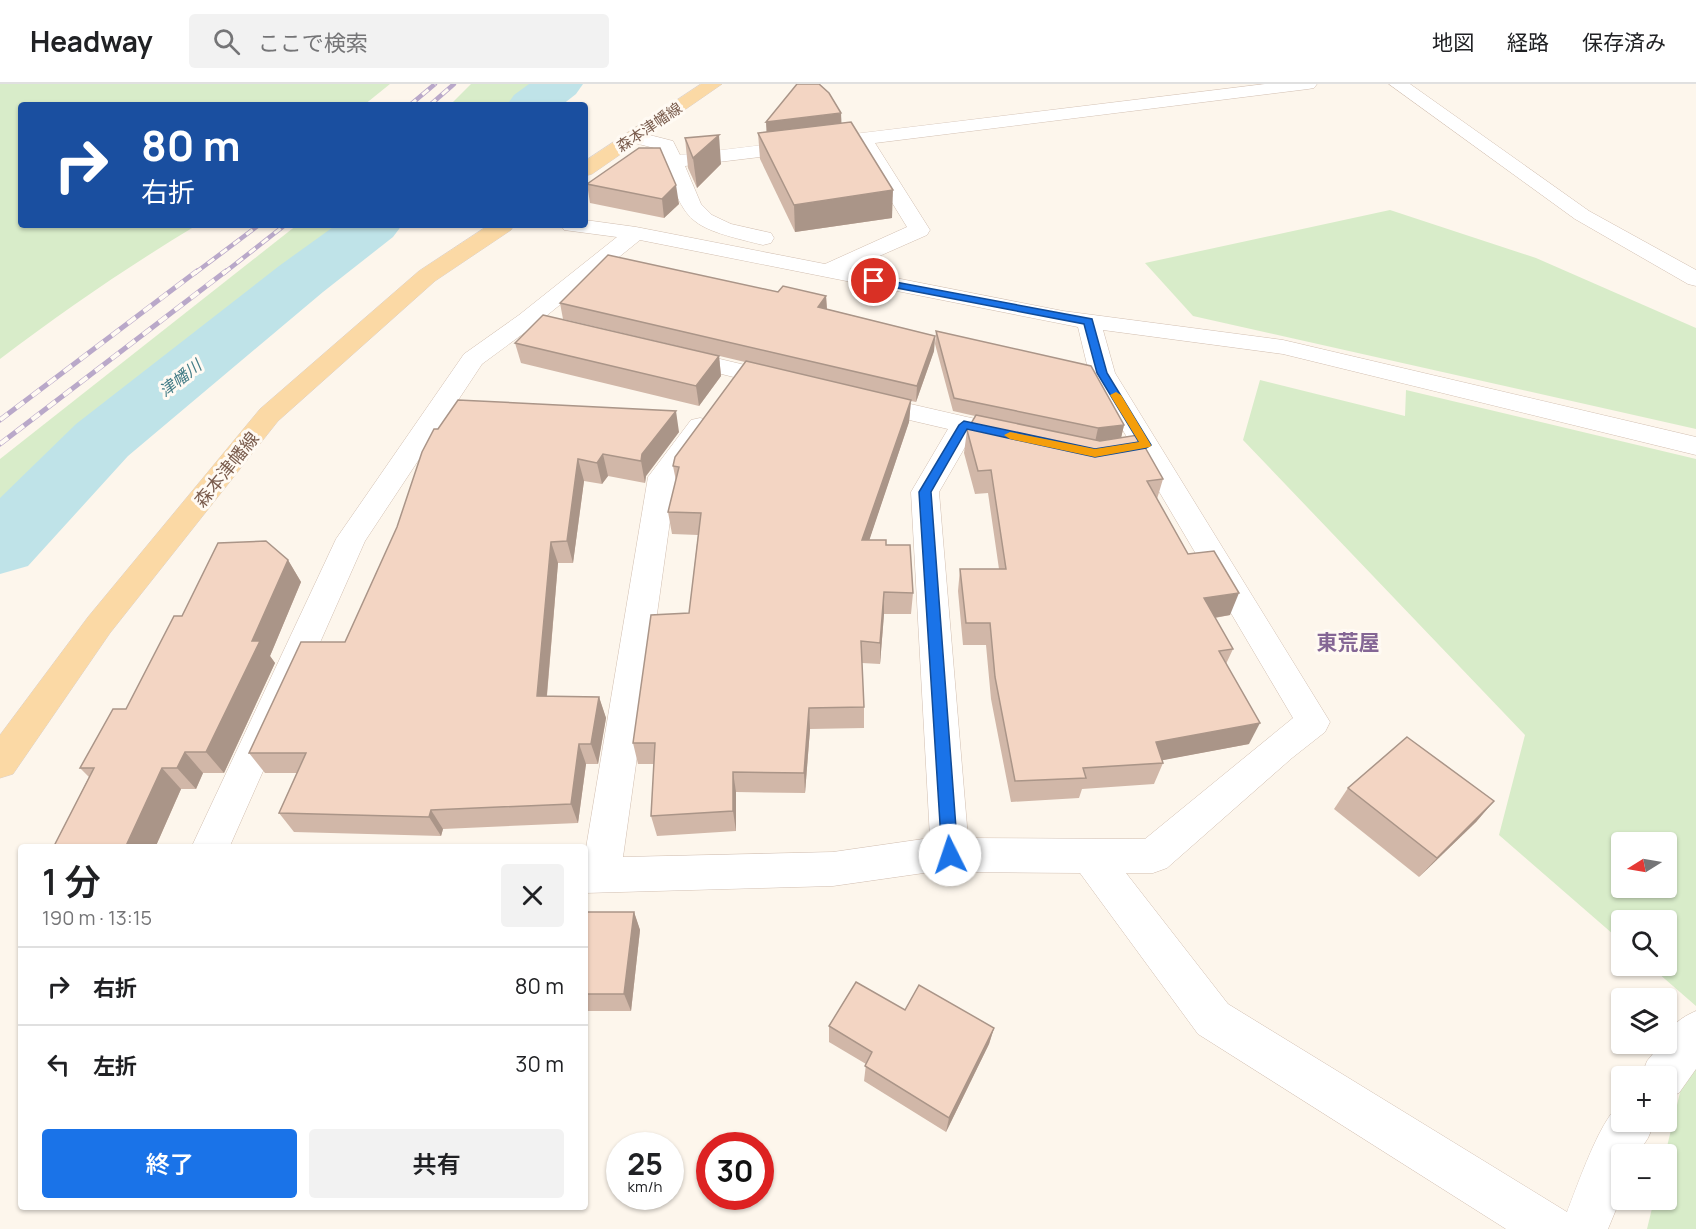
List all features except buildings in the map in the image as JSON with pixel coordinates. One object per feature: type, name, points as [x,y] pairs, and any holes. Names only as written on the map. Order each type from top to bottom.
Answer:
[{"type":"main road","name":"森本津幡線","points":[[588,168],[713,84]]},
{"type":"main road","name":"森本津幡線","points":[[0,763],[99,625],[269,415],[427,276],[499,228]]},
{"type":"street","points":[[673,162],[1308,84]]},
{"type":"street","points":[[1398,84],[1582,216],[1696,279]]},
{"type":"street","points":[[634,137],[666,145],[691,206],[700,217],[723,228],[853,260]]},
{"type":"street","points":[[828,272],[919,230],[868,147]]},
{"type":"street","points":[[588,227],[636,233],[1088,321],[1283,347],[1696,446]]},
{"type":"street","points":[[212,844],[351,539],[473,359],[527,320],[636,233]]},
{"type":"street","points":[[527,320],[561,328]]},
{"type":"street","points":[[741,371],[662,477],[593,875],[833,869],[931,855],[1153,856],[1279,748],[1314,722],[1130,447],[1102,373],[1088,321]]},
{"type":"street","points":[[651,350],[808,387]]},
{"type":"street","points":[[841,395],[1040,442]]},
{"type":"street","points":[[950,855],[925,492],[964,425]]},
{"type":"street","points":[[1090,856],[1213,1019],[1550,1229]]},
{"type":"street","points":[[1671,1066],[1696,1033]]},
{"type":"street","points":[[1584,1229],[1625,1132]]},
{"type":"green space","points":[[0,84],[390,84],[368,102],[18,102],[18,228],[192,228],[97,289],[0,359]]},
{"type":"green space","points":[[471,84],[545,84],[521,102],[453,102]]},
{"type":"green space","points":[[1390,210],[1536,258],[1696,328],[1696,429],[1193,316],[1145,263]]},
{"type":"green space","points":[[293,228],[349,228],[0,504],[0,459]]},
{"type":"green space","points":[[1260,380],[1405,416],[1406,390],[1696,459],[1696,1006],[1662,976],[1677,976],[1677,910],[1611,910],[1611,932],[1499,835],[1525,735],[1243,440]]},
{"type":"green space","points":[[1696,1026],[1696,1229],[1647,1229],[1652,1210],[1677,1210],[1677,1144],[1668,1144],[1671,1132],[1677,1132],[1677,1105]]},
{"type":"waterway","name":"津幡川","points":[[535,102],[559,84]]},
{"type":"waterway","name":"津幡川","points":[[0,546],[102,440],[301,279],[369,228]]},
{"type":"railway","points":[[414,102],[435,84]]},
{"type":"railway","points":[[433,102],[454,84]]},
{"type":"railway","points":[[195,273],[255,228]]},
{"type":"railway","points":[[224,273],[281,228]]},
{"type":"railway","points":[[0,420],[197,271]]},
{"type":"railway","points":[[0,444],[226,271]]},
{"type":"slow traffic","points":[[1010,435],[1095,453],[1146,445],[1116,395]]},
{"type":"district","name":"東荒屋","points":[[1348,642]]},
{"type":"route","points":[[874,281],[1088,321],[1102,373],[1146,445],[1095,453],[964,425],[925,492],[950,855]]}]
